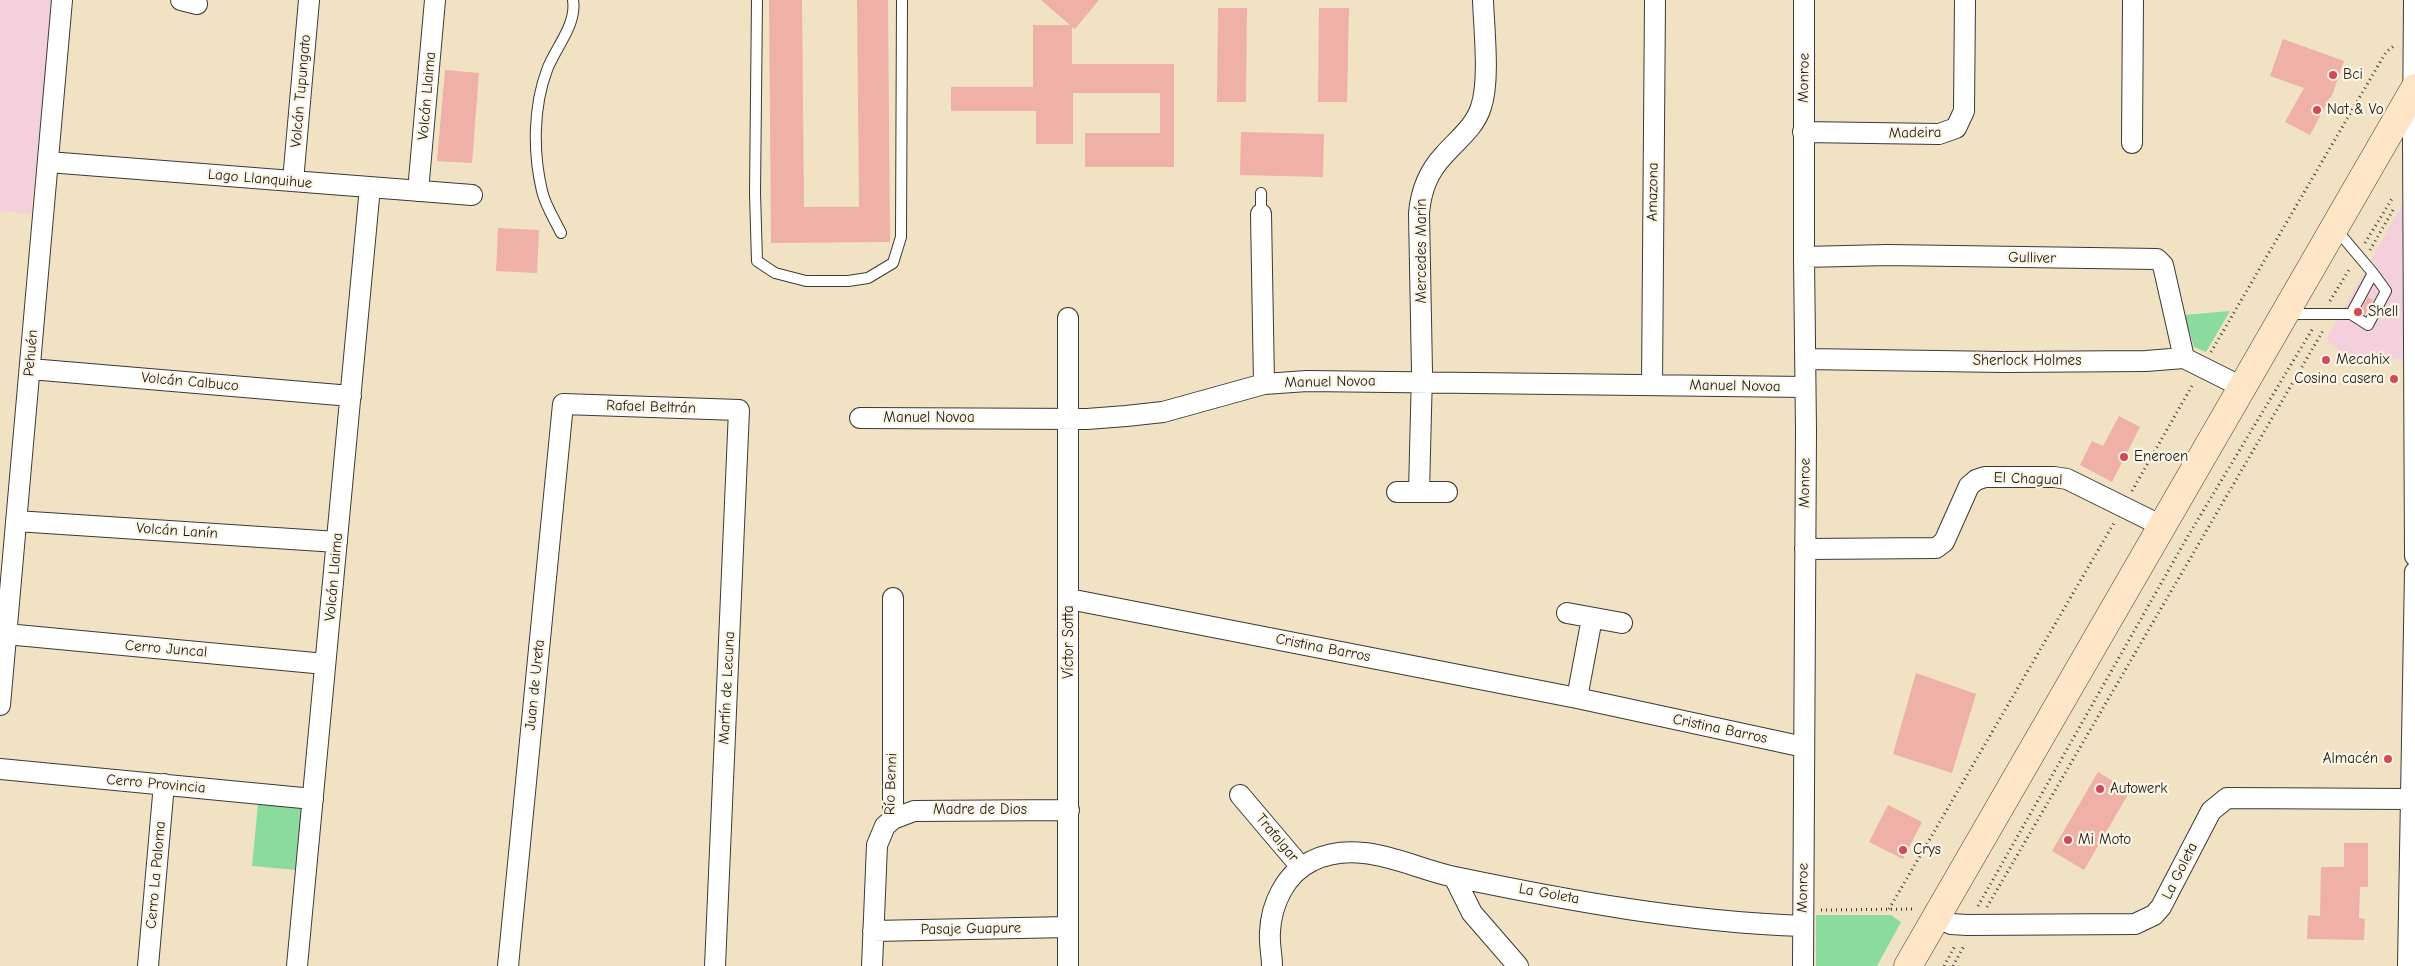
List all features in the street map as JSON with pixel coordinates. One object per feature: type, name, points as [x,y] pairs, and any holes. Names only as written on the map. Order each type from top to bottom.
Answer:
[{"type":"main road","points":[[1908,966],[2414,90]]},
{"type":"street","name":"Pehuén","points":[[0,705],[62,0]]},
{"type":"street","name":"Volcán Tupungato","points":[[293,181],[309,0]]},
{"type":"street","name":"Volcán Llaima","points":[[418,191],[435,0]]},
{"type":"street","name":"Mercedes Marín","points":[[1419,492],[1422,382],[1419,213],[1421,193],[1429,175],[1442,156],[1474,122],[1481,107],[1485,54],[1483,0]]},
{"type":"street","name":"Amazona","points":[[1652,385],[1655,0]]},
{"type":"street","name":"Monroe","points":[[1803,966],[1804,0]]},
{"type":"street","name":"Madeira","points":[[1803,132],[1939,134],[1956,128],[1964,112],[1965,0]]},
{"type":"street","points":[[2132,143],[2133,0]]},
{"type":"street","points":[[2414,0],[2415,556]]},
{"type":"street","name":"Lago Llanquihue","points":[[48,162],[472,196]]},
{"type":"street","name":"Volcán Llaima","points":[[297,966],[370,188]]},
{"type":"street","points":[[1261,214],[1264,384]]},
{"type":"street","name":"Gulliver","points":[[1804,257],[1887,255],[2157,259],[2163,265],[2184,358]]},
{"type":"street","name":"Víctor Sotta","points":[[1068,318],[1068,966]]},
{"type":"street","name":"Sherlock Holmes","points":[[1805,359],[2003,362],[2146,361],[2184,358],[2242,388]]},
{"type":"street","name":"Volcán Calbuco","points":[[30,369],[350,396]]},
{"type":"street","name":"Manuel Novoa","points":[[860,418],[1087,419],[1163,412],[1264,384],[1307,381],[1805,387]]},
{"type":"street","name":"Rafael Beltrán","points":[[563,404],[739,410]]},
{"type":"street","name":"Juan de Ureta","points":[[508,966],[563,404]]},
{"type":"street","name":"Martín de Lecuna","points":[[715,966],[739,410]]},
{"type":"street","name":"El Chagual","points":[[1804,549],[1936,548],[1944,542],[1969,486],[1980,478],[2054,477],[2067,479],[2162,526]]},
{"type":"street","points":[[1397,492],[1447,492]]},
{"type":"street","name":"Volcán Lanín","points":[[16,521],[337,542]]},
{"type":"street","points":[[2411,960],[2415,572]]},
{"type":"street","name":"Río Benni","points":[[872,966],[877,845],[885,826],[892,819],[893,598]]},
{"type":"street","name":"Cristina Barros","points":[[1069,599],[1577,698],[1804,747]]},
{"type":"street","points":[[1567,613],[1622,623]]},
{"type":"street","points":[[1577,698],[1592,618]]},
{"type":"street","name":"Cerro Juncal","points":[[6,634],[325,664]]},
{"type":"street","name":"Cerro Provincia","points":[[0,769],[313,799]]},
{"type":"street","name":"Cerro La Paloma","points":[[148,966],[164,784]]},
{"type":"street","name":"Trafalgar","points":[[1240,795],[1301,867],[1286,885],[1275,906],[1270,933],[1272,966]]},
{"type":"street","name":"La Goleta","points":[[1938,914],[1951,924],[2126,926],[2145,921],[2161,907],[2211,811],[2227,798],[2412,799]]},
{"type":"street","name":"Madre de Dios","points":[[892,819],[914,811],[1069,810]]},
{"type":"street","name":"La Goleta","points":[[1301,867],[1327,855],[1353,852],[1378,856],[1454,877],[1678,918],[1803,918]]},
{"type":"street","points":[[1454,877],[1472,914],[1518,966]]},
{"type":"street","name":"Pasaje Guapure","points":[[873,931],[1068,927]]},
{"type":"lane","points":[[561,233],[542,192],[536,142],[538,106],[546,72],[571,23],[573,0]]},
{"type":"lane","points":[[757,0],[754,193],[757,261],[775,272],[806,281],[848,281],[868,278],[894,263],[901,237],[902,0]]},
{"type":"lane","points":[[1261,194],[1261,214]]},
{"type":"lane","points":[[2285,314],[2351,314],[2368,325],[2386,291],[2362,257],[2334,228]]},
{"type":"lane","points":[[2351,314],[2373,273]]},
{"type":"path","points":[[1889,909],[2386,52],[2414,31]]},
{"type":"path","points":[[2362,257],[2413,165]]},
{"type":"path","points":[[1953,966],[1973,925],[2188,536],[2322,314],[2396,205]]},
{"type":"path","points":[[1944,966],[1983,914],[2333,314]]},
{"type":"path","points":[[1803,918],[1889,909],[1938,914]]},
{"type":"shaded area","points":[[0,0],[52,0],[31,214],[0,211]]},
{"type":"shaded area","points":[[2408,194],[2403,359],[2352,360],[2326,340]]},
{"type":"green space","points":[[2230,311],[2206,352],[2194,347],[2184,315]]},
{"type":"green space","points":[[258,804],[302,808],[297,870],[252,866]]},
{"type":"green space","points":[[1816,915],[1891,915],[1901,922],[1877,966],[1816,966]]},
{"type":"building","points":[[769,0],[802,0],[804,207],[859,207],[857,0],[888,0],[890,242],[771,243]]},
{"type":"building","points":[[1041,0],[1099,0],[1075,29],[1072,27],[1072,64],[1174,64],[1174,167],[1085,167],[1085,133],[1160,133],[1160,93],[1073,93],[1073,144],[1036,144],[1036,111],[951,111],[951,87],[1033,87],[1033,25],[1070,25]]},
{"type":"building","points":[[1218,8],[1247,8],[1246,102],[1217,102]]},
{"type":"building","points":[[1319,8],[1349,8],[1347,102],[1318,102]]},
{"type":"building","points":[[2283,39],[2344,61],[2331,98],[2310,135],[2285,122],[2304,88],[2270,76]]},
{"type":"building","points":[[445,70],[479,73],[472,163],[437,161]]},
{"type":"building","points":[[1241,132],[1324,134],[1323,177],[1240,175]]},
{"type":"building","points":[[498,228],[539,230],[537,273],[496,271]]},
{"type":"building","points":[[2368,297],[2373,300],[2365,315],[2360,312]]},
{"type":"building","points":[[2119,416],[2140,427],[2112,482],[2080,465],[2092,441],[2103,446]]},
{"type":"building","points":[[1916,673],[1976,694],[1952,773],[1893,754]]},
{"type":"building","points":[[2098,772],[2130,791],[2084,870],[2052,851]]},
{"type":"building","points":[[1888,805],[1922,822],[1903,859],[1869,842]]},
{"type":"building","points":[[2344,843],[2368,843],[2368,887],[2360,887],[2359,918],[2365,919],[2364,940],[2307,939],[2308,915],[2320,916],[2321,867],[2344,867]]},
{"type":"place","name":"Bci","points":[[2333,75]]},
{"type":"place","name":"Nat & Vo","points":[[2317,110]]},
{"type":"place","name":"Shell","points":[[2358,312]]},
{"type":"place","name":"Mecahix","points":[[2326,360]]},
{"type":"place","name":"Cosina casera","points":[[2394,379]]},
{"type":"place","name":"Eneroen","points":[[2124,457]]},
{"type":"place","name":"Almacén","points":[[2388,759]]},
{"type":"place","name":"Autowerk","points":[[2100,789]]},
{"type":"place","name":"Mi Moto","points":[[2068,840]]},
{"type":"place","name":"Crys","points":[[1903,850]]}]
